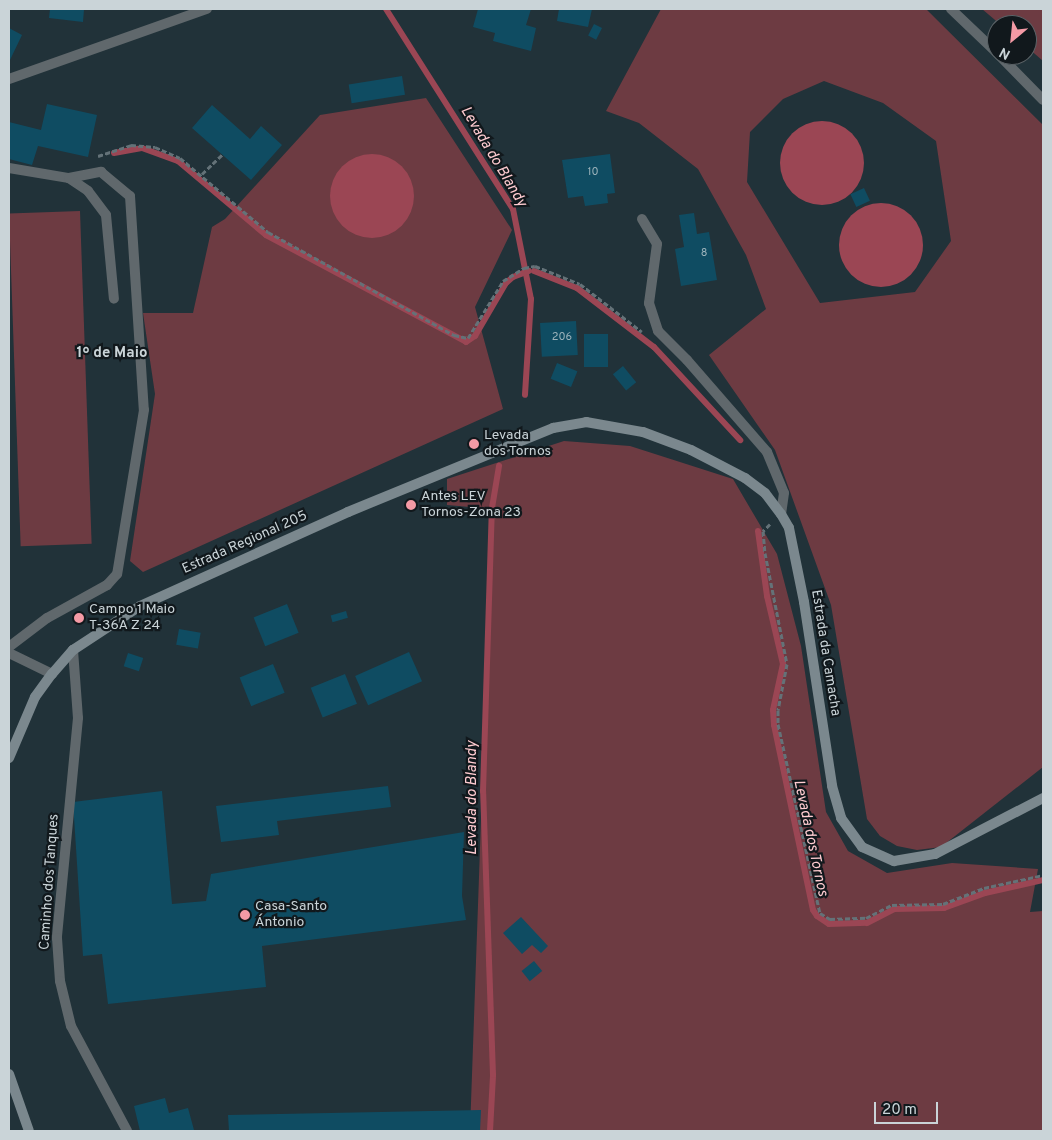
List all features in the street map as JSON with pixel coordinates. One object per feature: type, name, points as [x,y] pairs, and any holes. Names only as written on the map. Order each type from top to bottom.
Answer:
[{"type":"main road","name":"Estrada da Camacha","points":[[553,428],[586,422],[614,425],[651,435],[691,450],[746,478],[765,493],[781,514],[789,528],[802,593],[832,786],[841,818],[854,839],[877,856],[906,861],[935,854],[1043,798]]},
{"type":"main road","name":"Estrada Regional 205","points":[[9,758],[35,697],[52,674],[74,650],[140,606],[225,566],[553,428]]},
{"type":"main road","points":[[9,1074],[29,1131]]},
{"type":"street","points":[[9,79],[207,9]]},
{"type":"street","points":[[951,9],[987,43]]},
{"type":"street","points":[[1009,65],[1043,100]]},
{"type":"street","points":[[9,168],[69,178],[101,172],[130,196],[144,410],[117,574],[107,586],[47,618],[9,647]]},
{"type":"street","points":[[69,178],[88,191],[106,215],[114,299]]},
{"type":"street","points":[[642,220],[657,244],[649,303],[658,331],[687,360],[767,452],[784,493],[781,514]]},
{"type":"street","name":"Caminho dos Tanques","points":[[74,650],[78,718],[57,938],[60,981],[71,1026],[127,1131]]},
{"type":"street","points":[[9,653],[52,674]]},
{"type":"path","points":[[113,150],[131,144],[154,147],[180,158],[202,174],[268,232],[466,339],[472,334],[503,281],[524,268],[543,268],[580,284],[641,332],[658,331]]},
{"type":"path","points":[[202,174],[222,155]]},
{"type":"shaded area","points":[[661,9],[926,9],[1043,125],[1043,767],[941,847],[917,850],[897,846],[880,836],[867,819],[831,605],[775,450],[709,355],[766,309],[746,255],[698,169],[639,123],[606,111]],"holes":[[[824,81],[883,103],[936,141],[951,241],[915,292],[820,303],[747,182],[750,132],[783,99]]]},
{"type":"shaded area","points":[[982,9],[1043,9],[1043,61],[1037,56],[1037,15],[989,15]]},
{"type":"shaded area","points":[[426,98],[512,230],[475,307],[503,409],[143,572],[130,561],[155,394],[143,313],[193,313],[212,227],[225,219],[320,115]]},
{"type":"shaded area","points":[[822,121],[845,128],[857,140],[864,163],[857,186],[845,198],[822,205],[799,198],[787,186],[780,163],[787,140],[799,128]]},
{"type":"shaded area","points":[[372,154],[395,161],[407,173],[414,196],[407,219],[395,231],[372,238],[349,231],[337,219],[330,196],[337,173],[349,161]]},
{"type":"shaded area","points":[[881,203],[904,210],[916,222],[923,245],[916,268],[904,280],[881,287],[858,280],[846,268],[839,245],[846,222],[858,210]]},
{"type":"shaded area","points":[[80,211],[92,544],[21,546],[9,213]]},
{"type":"shaded area","points":[[564,441],[630,446],[733,479],[777,554],[801,646],[826,812],[848,851],[887,873],[952,863],[1038,869],[1030,912],[1043,911],[1043,1131],[470,1131],[492,509],[447,505],[447,479]]},
{"type":"building","points":[[50,9],[84,9],[83,22],[49,18]]},
{"type":"building","points":[[478,9],[531,9],[526,25],[536,28],[531,51],[493,41],[495,33],[473,27]]},
{"type":"building","points":[[559,9],[592,9],[588,27],[557,21]]},
{"type":"building","points":[[594,24],[602,28],[596,40],[588,36]]},
{"type":"building","points":[[9,28],[22,35],[9,62]]},
{"type":"building","points":[[402,76],[405,95],[352,103],[349,84]]},
{"type":"building","points":[[47,104],[97,115],[88,157],[38,146],[32,165],[9,159],[9,122],[41,130]]},
{"type":"building","points":[[212,105],[250,139],[261,126],[282,145],[251,180],[192,128]]},
{"type":"building","points":[[610,154],[615,193],[607,194],[608,203],[585,206],[583,196],[568,198],[562,160]]},
{"type":"building","points":[[864,188],[870,201],[856,207],[850,194]]},
{"type":"building","points":[[694,213],[697,234],[709,232],[717,280],[681,286],[675,249],[684,247],[679,215]]},
{"type":"building","points":[[576,321],[578,355],[542,357],[540,323]]},
{"type":"building","points":[[584,334],[608,334],[608,367],[584,367]]},
{"type":"building","points":[[557,363],[577,371],[571,387],[551,379]]},
{"type":"building","points":[[623,366],[636,382],[626,391],[613,374]]},
{"type":"building","points":[[287,604],[299,633],[265,646],[254,617]]},
{"type":"building","points":[[346,611],[348,618],[333,622],[331,615]]},
{"type":"building","points":[[179,629],[201,633],[198,649],[176,645]]},
{"type":"building","points":[[409,652],[422,681],[368,705],[355,676]]},
{"type":"building","points":[[128,653],[143,658],[139,671],[124,666]]},
{"type":"building","points":[[273,664],[285,693],[251,706],[240,677]]},
{"type":"building","points":[[345,674],[357,704],[323,718],[311,688]]},
{"type":"building","points":[[388,786],[391,807],[277,821],[279,835],[221,842],[216,806]]},
{"type":"building","points":[[162,791],[172,904],[206,901],[211,874],[464,832],[462,896],[466,920],[262,946],[266,987],[108,1004],[102,954],[83,956],[73,802]]},
{"type":"building","points":[[521,917],[548,946],[541,953],[532,945],[522,954],[503,933]]},
{"type":"building","points":[[534,961],[542,971],[530,981],[522,971]]},
{"type":"building","points":[[165,1098],[169,1113],[188,1108],[194,1130],[140,1131],[134,1106]]},
{"type":"building","points":[[481,1110],[480,1131],[229,1131],[228,1115]]},
{"type":"waterway","name":"Levada do Blandy","points":[[386,9],[513,209],[531,299],[525,395]]},
{"type":"waterway","name":"Levada dos Tornos","points":[[114,153],[142,148],[178,161],[266,235],[466,342],[475,336],[506,283],[513,277],[529,271]]},
{"type":"waterway","name":"Levada dos Tornos","points":[[534,271],[577,288],[654,347],[740,440]]},
{"type":"waterway","name":"Levada do Blandy","points":[[490,1131],[493,1075],[483,791],[492,508],[499,466]]},
{"type":"waterway","name":"Levada dos Tornos","points":[[758,531],[767,596],[783,664],[773,710],[774,725],[813,910],[817,916],[829,924],[867,923],[894,909],[944,908],[985,893],[1043,880]]},
{"type":"place","name":"Levada dos Tornos","points":[[474,444]]},
{"type":"place","name":"Antes LEV Tornos-Zona 23","points":[[411,505]]},
{"type":"place","name":"Campo 1 Maio T-36A Z 24","points":[[79,618]]},
{"type":"place","name":"Casa-Santo Ántonio","points":[[245,915]]},
{"type":"district","name":"1º de Maio","points":[[112,354]]}]
